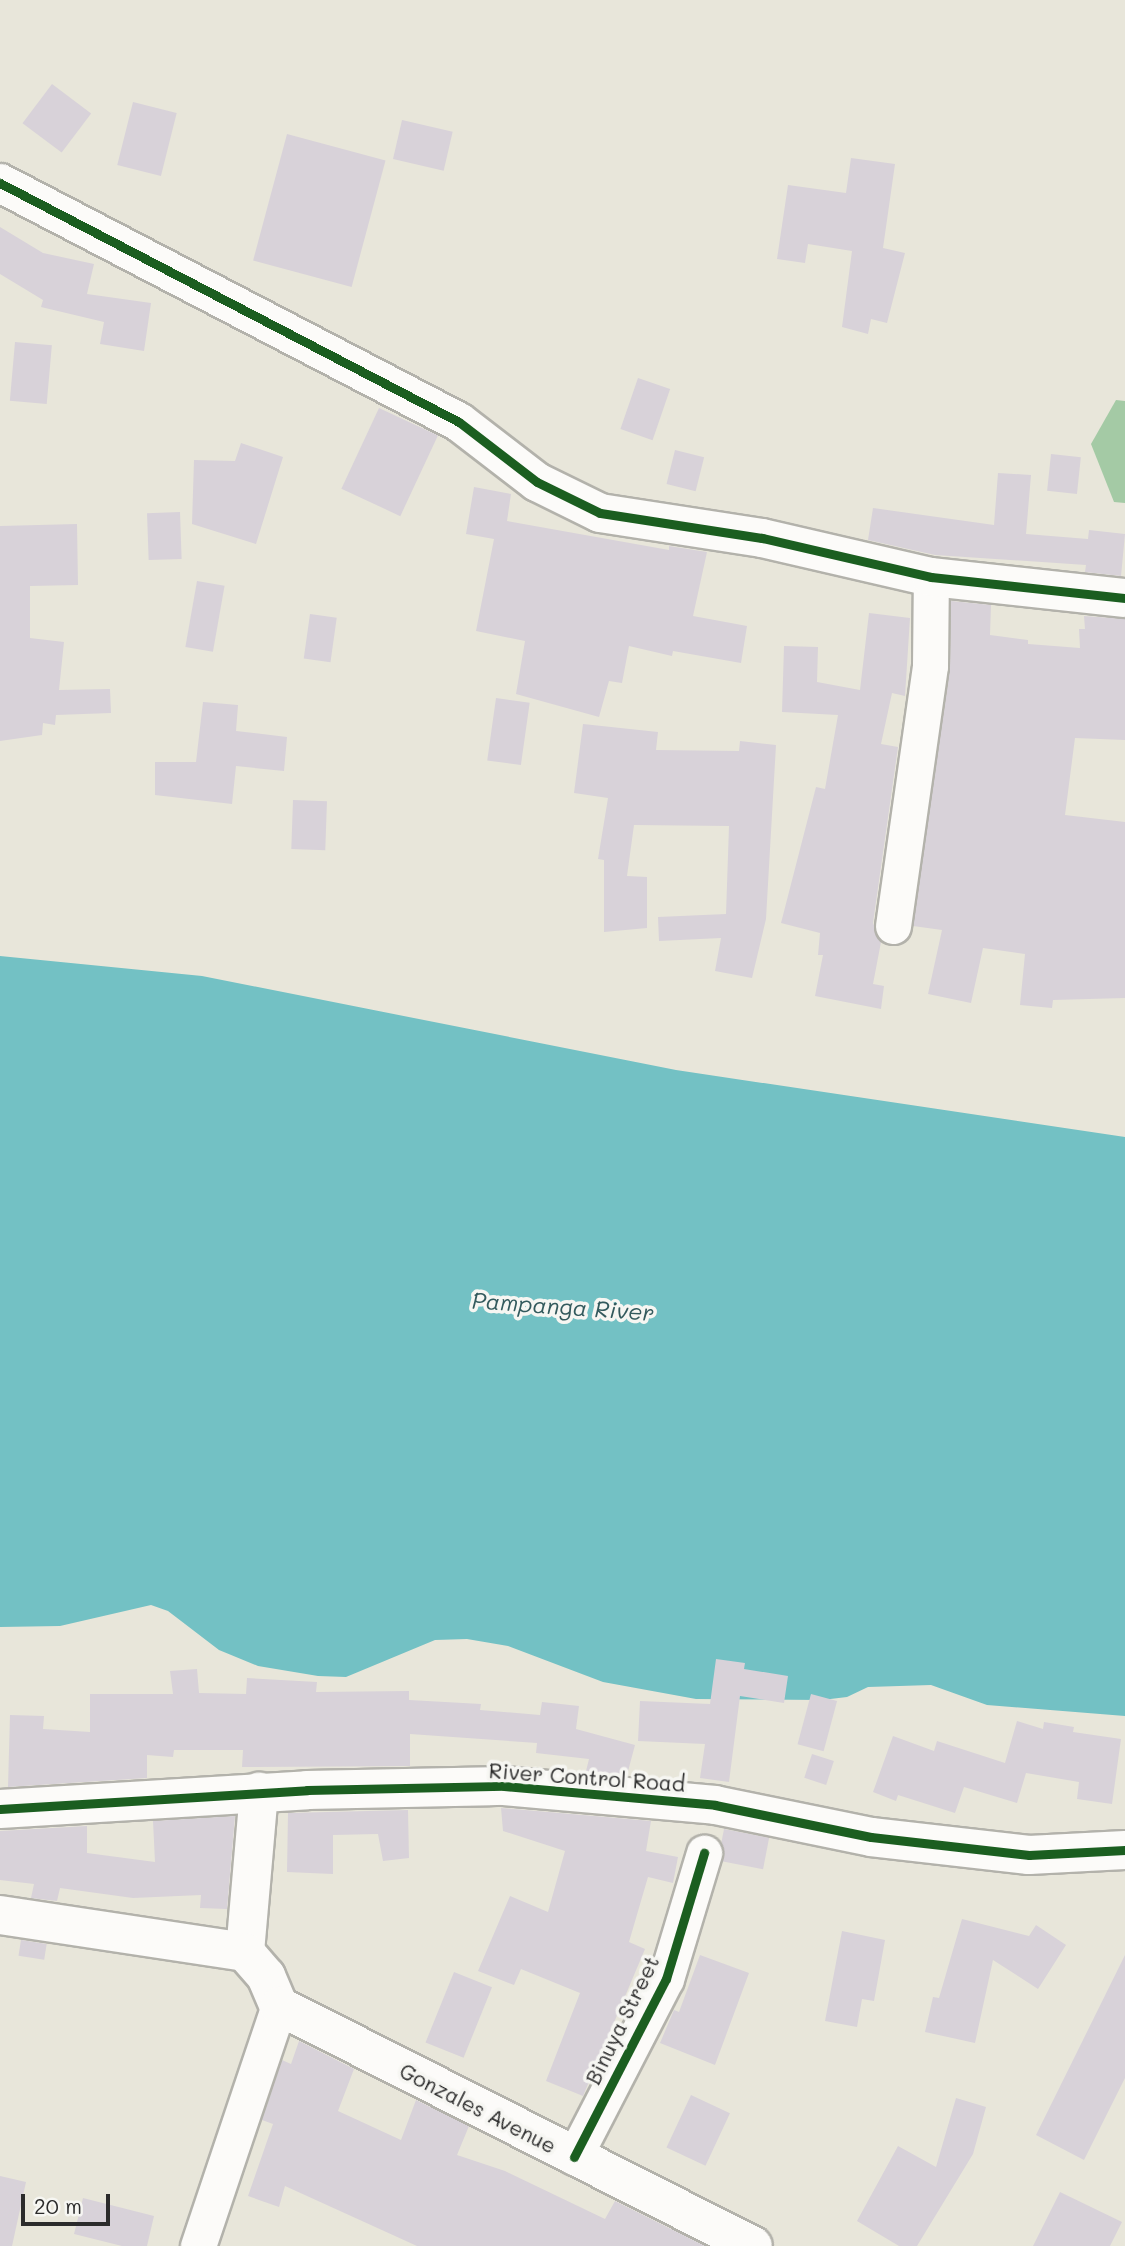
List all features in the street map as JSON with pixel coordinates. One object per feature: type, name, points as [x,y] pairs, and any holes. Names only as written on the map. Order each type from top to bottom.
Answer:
[{"type":"street","points":[[0,183],[459,422],[537,482],[600,513],[762,538],[931,577],[1125,598]]},
{"type":"street","points":[[893,926],[930,666],[931,577]]},
{"type":"street","name":"River Control Road","points":[[0,1809],[259,1793],[504,1786],[715,1805],[871,1837],[1029,1855],[1125,1850]]},
{"type":"street","points":[[245,1952],[259,1793]]},
{"type":"street","name":"Binuya Street","points":[[574,2157],[666,1979],[704,1853]]},
{"type":"street","points":[[0,1915],[245,1952],[266,1976],[279,2006],[198,2246]]},
{"type":"street","name":"Gonzales Avenue","points":[[279,2006],[753,2246]]},
{"type":"green space","points":[[1116,400],[1125,401],[1125,503],[1114,502],[1091,444]]},
{"type":"water","name":"Pampanga River","points":[[0,956],[202,976],[676,1070],[1125,1137],[1125,1716],[987,1705],[931,1685],[868,1687],[847,1697],[822,1700],[696,1699],[603,1682],[508,1646],[467,1639],[435,1640],[346,1677],[318,1676],[258,1666],[219,1650],[168,1611],[151,1605],[60,1626],[0,1627]]},
{"type":"building","points":[[52,84],[91,113],[62,153],[23,123]]},
{"type":"building","points":[[133,102],[177,113],[161,176],[117,165]]},
{"type":"building","points":[[402,120],[453,132],[444,171],[393,159]]},
{"type":"building","points":[[287,134],[386,160],[352,287],[253,261]]},
{"type":"building","points":[[851,158],[895,164],[883,248],[905,253],[887,323],[871,319],[868,334],[842,327],[852,251],[808,244],[805,263],[777,259],[788,185],[846,193]]},
{"type":"building","points":[[0,227],[43,253],[94,264],[87,294],[151,303],[144,351],[100,344],[104,322],[41,307],[43,300],[0,274]]},
{"type":"building","points":[[15,342],[52,345],[47,404],[10,401]]},
{"type":"building","points":[[638,378],[670,389],[653,440],[620,429]]},
{"type":"building","points":[[379,408],[438,435],[400,516],[341,489]]},
{"type":"building","points":[[241,443],[283,457],[256,544],[192,524],[194,460],[235,461]]},
{"type":"building","points":[[675,450],[704,457],[696,491],[667,484]]},
{"type":"building","points":[[1051,454],[1081,457],[1077,494],[1047,491]]},
{"type":"building","points":[[998,473],[1031,475],[1026,534],[1088,539],[1089,530],[1125,534],[1121,576],[1085,572],[1086,565],[935,555],[868,540],[873,508],[994,525]]},
{"type":"building","points":[[474,487],[511,494],[507,521],[669,550],[669,546],[707,552],[693,616],[747,626],[741,663],[673,651],[672,656],[629,646],[622,683],[609,681],[599,717],[516,694],[525,641],[476,631],[494,539],[466,534]]},
{"type":"building","points":[[180,512],[182,559],[149,560],[147,513]]},
{"type":"building","points":[[77,524],[78,585],[30,586],[30,638],[64,642],[59,690],[110,689],[111,713],[56,715],[55,725],[43,723],[42,735],[0,741],[0,526]]},
{"type":"building","points":[[197,581],[225,586],[213,652],[185,647]]},
{"type":"building","points":[[951,601],[991,605],[990,635],[1028,640],[1028,644],[1080,648],[1079,629],[1085,629],[1084,616],[1125,619],[1125,740],[1075,738],[1065,815],[1125,822],[1125,998],[1053,1000],[1052,1008],[1020,1005],[1025,954],[983,948],[971,1003],[928,994],[942,930],[913,926],[950,669]]},
{"type":"building","points":[[869,613],[910,618],[905,696],[892,693],[881,744],[898,747],[873,923],[881,942],[873,984],[884,986],[881,1009],[815,996],[823,955],[818,955],[820,933],[781,923],[816,787],[825,789],[838,715],[782,712],[784,646],[818,647],[817,682],[860,690]]},
{"type":"building","points":[[310,614],[337,618],[330,662],[304,659]]},
{"type":"building","points":[[496,698],[530,703],[521,765],[487,760]]},
{"type":"building","points":[[203,702],[238,705],[236,731],[287,737],[284,771],[236,766],[232,804],[155,795],[155,762],[196,762]]},
{"type":"building","points":[[583,724],[658,732],[656,750],[739,751],[740,741],[776,745],[766,919],[752,978],[715,971],[721,938],[659,941],[658,917],[726,914],[729,826],[634,825],[627,876],[647,877],[647,928],[604,932],[604,860],[598,859],[608,798],[574,793]]},
{"type":"building","points":[[293,800],[327,801],[325,850],[291,849]]},
{"type":"building","points":[[716,1659],[745,1663],[744,1669],[788,1676],[784,1703],[740,1696],[729,1782],[700,1778],[705,1744],[638,1741],[640,1701],[710,1704]]},
{"type":"building","points":[[197,1669],[199,1693],[246,1694],[247,1678],[317,1682],[316,1692],[409,1691],[409,1700],[481,1704],[480,1710],[540,1715],[542,1702],[579,1706],[576,1729],[635,1745],[627,1775],[586,1771],[589,1759],[536,1753],[537,1743],[410,1734],[410,1766],[242,1767],[243,1750],[174,1750],[173,1757],[147,1755],[147,1778],[8,1787],[10,1715],[44,1716],[43,1729],[90,1732],[90,1694],[173,1694],[170,1671]]},
{"type":"building","points":[[811,1694],[837,1701],[824,1751],[798,1744]]},
{"type":"building","points":[[1017,1721],[1043,1729],[1044,1722],[1074,1727],[1073,1732],[1121,1739],[1112,1804],[1077,1799],[1079,1782],[1026,1773],[1017,1803],[964,1787],[955,1813],[898,1795],[896,1801],[873,1792],[893,1736],[934,1751],[937,1741],[1005,1763]]},
{"type":"building","points":[[812,1754],[834,1761],[826,1785],[804,1778]]},
{"type":"building","points":[[501,1808],[651,1821],[646,1851],[678,1857],[673,1883],[648,1877],[629,1942],[645,1949],[583,2096],[546,2081],[580,1993],[521,1969],[514,1985],[478,1971],[510,1896],[548,1912],[565,1851],[503,1831]]},
{"type":"building","points":[[408,1810],[409,1858],[383,1861],[378,1834],[333,1835],[333,1874],[287,1872],[288,1813]]},
{"type":"building","points":[[235,1816],[227,1909],[200,1908],[201,1895],[133,1898],[60,1888],[57,1901],[31,1898],[34,1884],[0,1880],[0,1831],[87,1826],[87,1853],[155,1862],[153,1821]]},
{"type":"building","points":[[724,1829],[769,1838],[763,1869],[718,1860]]},
{"type":"building","points":[[962,1919],[1029,1936],[1036,1925],[1066,1945],[1038,1989],[993,1960],[975,2043],[925,2032],[933,1997],[939,1998]]},
{"type":"building","points":[[842,1931],[885,1940],[874,2001],[862,1999],[857,2027],[825,2021]]},
{"type":"building","points":[[21,1940],[47,1944],[44,1960],[18,1956]]},
{"type":"building","points":[[700,1955],[749,1973],[715,2065],[660,2043],[674,2010],[679,2012]]},
{"type":"building","points":[[1125,1955],[1125,2078],[1084,2160],[1036,2135]]},
{"type":"building","points":[[454,1972],[492,1987],[464,2058],[426,2042]]},
{"type":"building","points":[[299,2041],[354,2069],[338,2111],[401,2140],[416,2100],[469,2126],[457,2155],[505,2171],[605,2219],[615,2201],[705,2246],[417,2246],[285,2186],[279,2207],[248,2196],[273,2124],[262,2120],[282,2060],[291,2064]]},
{"type":"building","points":[[691,2095],[730,2113],[705,2166],[666,2148]]},
{"type":"building","points":[[956,2098],[986,2107],[973,2154],[917,2246],[899,2246],[857,2221],[898,2146],[936,2167]]},
{"type":"building","points":[[0,2176],[26,2182],[12,2246],[0,2246]]},
{"type":"building","points":[[1060,2192],[1122,2222],[1110,2246],[1033,2246]]},
{"type":"building","points":[[83,2198],[154,2216],[147,2246],[122,2246],[74,2234]]},
{"type":"cycle path","points":[[0,183],[459,422],[537,482],[600,513],[762,538],[931,577],[1125,598]]},
{"type":"cycle path","points":[[0,1809],[307,1790],[504,1786],[715,1805],[871,1837],[1029,1855],[1125,1850]]},
{"type":"cycle path","points":[[574,2157],[666,1979],[704,1853]]}]
